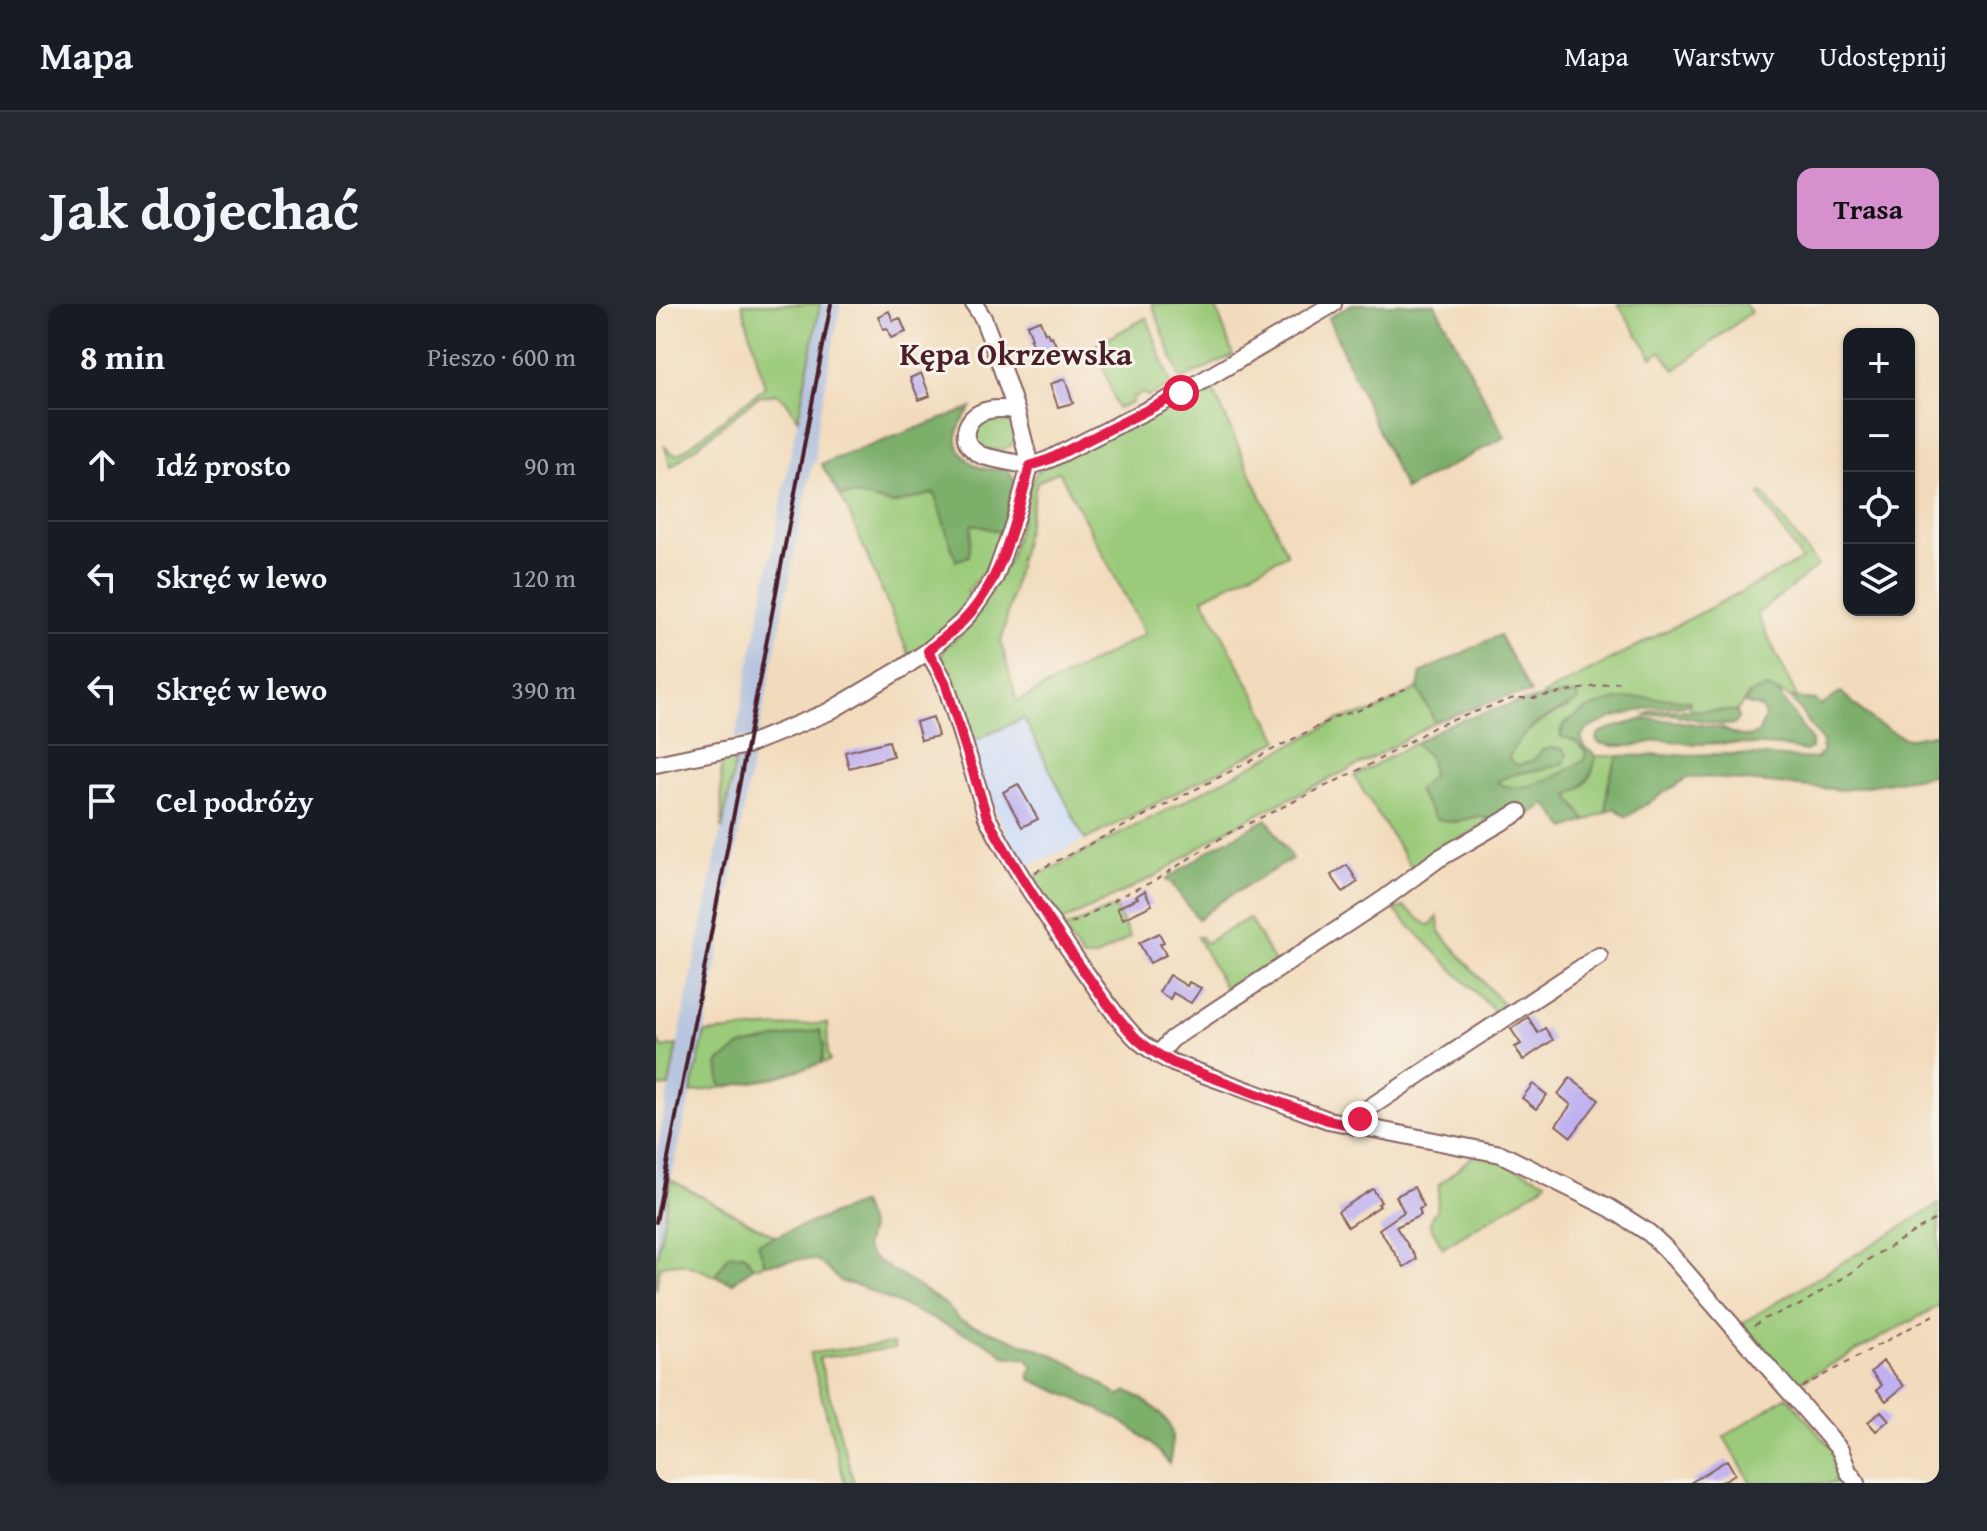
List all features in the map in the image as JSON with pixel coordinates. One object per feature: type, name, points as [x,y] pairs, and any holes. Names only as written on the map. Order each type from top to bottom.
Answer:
[{"type":"street","points":[[656,764],[747,745],[828,712],[928,651],[962,622],[978,602],[995,577],[1030,466],[1016,410],[983,318],[974,304]]},
{"type":"street","points":[[1016,410],[999,408],[973,417],[965,433],[970,447],[984,456],[1030,466],[1050,459],[1185,391],[1333,304]]},
{"type":"street","points":[[928,651],[945,682],[987,817],[1055,929],[1137,1038],[1173,1063],[1314,1115],[1501,1154],[1610,1208],[1649,1233],[1665,1248],[1840,1450],[1848,1471],[1857,1483]]},
{"type":"street","points":[[1158,1055],[1172,1039],[1384,899],[1438,859],[1519,812]]},
{"type":"street","points":[[1355,1126],[1369,1108],[1599,956]]},
{"type":"path","points":[[1055,929],[1080,920],[1154,881],[1229,833],[1373,763],[1436,726],[1514,698],[1533,698],[1619,682]]},
{"type":"path","points":[[1023,878],[1340,715],[1355,712],[1411,686]]},
{"type":"path","points":[[1740,1336],[1763,1319],[1800,1305],[1939,1217]]},
{"type":"path","points":[[1790,1393],[1937,1313]]},
{"type":"shaded area","points":[[820,304],[841,304],[816,434],[816,460],[812,465],[758,737],[735,739]]},
{"type":"shaded area","points":[[1024,718],[1085,840],[1026,867],[1021,854],[1011,844],[970,744]]},
{"type":"shaded area","points":[[753,756],[705,1033],[671,1180],[656,1262],[656,1157],[669,1086],[736,757]]},
{"type":"green space","points":[[742,304],[820,304],[798,419],[777,394],[758,397],[671,467],[665,447],[679,454],[765,387]]},
{"type":"green space","points":[[1152,304],[1215,304],[1233,355],[1181,380]]},
{"type":"green space","points":[[1352,304],[1435,304],[1505,437],[1405,490],[1328,318]]},
{"type":"green space","points":[[1618,304],[1745,304],[1751,312],[1675,370],[1661,351],[1652,357]]},
{"type":"green space","points":[[1147,317],[1171,385],[1148,397],[1143,393],[1132,398],[1132,403],[1117,409],[1096,345]]},
{"type":"green space","points":[[1211,385],[1287,554],[1203,598],[1279,740],[1085,840],[1024,718],[970,743],[941,658],[945,647],[966,630],[1010,558],[1032,480],[1039,469]],"holes":[[[1059,471],[1145,634],[1017,702],[1001,643],[1037,482]]]},
{"type":"green space","points":[[971,408],[957,435],[958,448],[981,468],[1006,468],[1018,485],[1004,533],[972,524],[969,556],[956,561],[934,493],[893,504],[855,495],[840,495],[821,464]]},
{"type":"green space","points":[[1006,416],[1013,423],[1017,437],[1010,446],[1001,450],[979,447],[973,437],[977,426],[985,420]]},
{"type":"green space","points":[[975,466],[987,470],[1006,468],[1004,533],[1001,533],[992,560],[967,592],[972,600],[939,635],[909,655],[840,496],[855,495],[893,504]]},
{"type":"green space","points":[[1763,493],[1818,566],[1757,614],[1798,699],[1767,688],[1748,695],[1737,711],[1690,710],[1690,703],[1587,709],[1566,722],[1560,731],[1561,737],[1575,742],[1586,752],[1585,760],[1529,786],[1517,788],[1498,782],[1512,775],[1564,763],[1543,750],[1534,760],[1520,765],[1508,758],[1525,733],[1570,707],[1566,694],[1546,699],[1543,695],[1802,560],[1759,495]]},
{"type":"green space","points":[[1499,635],[1531,693],[1505,697],[1435,722],[1418,688],[1421,673]]},
{"type":"green space","points":[[1418,688],[1435,722],[1372,758],[1228,829],[1154,877],[1059,923],[1029,880],[1340,719],[1373,712]]},
{"type":"green space","points":[[1767,688],[1777,691],[1811,740],[1811,748],[1806,751],[1778,746],[1662,740],[1614,746],[1599,743],[1596,739],[1599,733],[1644,719],[1721,728],[1749,737],[1759,732],[1765,718],[1762,708],[1744,703],[1754,692]]},
{"type":"green space","points":[[1841,692],[1874,722],[1906,739],[1939,733],[1939,774],[1843,790],[1687,778],[1626,817],[1615,808],[1606,812],[1609,783],[1618,756],[1734,754],[1816,759],[1823,751],[1822,741],[1791,698],[1816,700],[1821,706]]},
{"type":"green space","points":[[1566,694],[1577,695],[1579,700],[1531,728],[1509,758],[1520,765],[1534,760],[1542,750],[1553,748],[1562,749],[1567,754],[1564,763],[1512,775],[1498,782],[1517,787],[1542,782],[1584,760],[1586,752],[1575,742],[1561,737],[1561,733],[1569,720],[1591,707],[1633,698],[1690,701],[1688,705],[1652,707],[1612,718],[1589,728],[1581,737],[1585,747],[1596,756],[1584,784],[1568,795],[1586,821],[1566,829],[1547,804],[1528,815],[1522,808],[1490,820],[1479,816],[1454,822],[1436,819],[1417,791],[1432,776],[1430,758],[1415,743],[1449,724],[1516,703]]},
{"type":"green space","points":[[1663,710],[1737,711],[1739,718],[1735,724],[1723,725],[1671,714],[1644,716]]},
{"type":"green space","points":[[1415,743],[1430,758],[1432,777],[1454,822],[1479,816],[1490,820],[1413,870],[1354,776]]},
{"type":"green space","points":[[1596,756],[1618,756],[1609,783],[1606,812],[1586,821],[1568,795],[1588,780]]},
{"type":"green space","points":[[736,757],[722,830],[721,762]]},
{"type":"green space","points":[[1267,819],[1292,859],[1223,900],[1198,919],[1166,880],[1216,846]]},
{"type":"green space","points":[[1115,907],[1130,937],[1096,957],[1083,958],[1063,929]]},
{"type":"green space","points":[[1403,907],[1430,925],[1438,917],[1439,931],[1506,1008],[1497,1014],[1394,910]]},
{"type":"green space","points":[[1249,918],[1277,966],[1230,997],[1197,937],[1205,943]]},
{"type":"green space","points":[[827,1023],[830,1061],[822,1063],[824,1045],[720,1082],[724,1087],[691,1093],[705,1033]]},
{"type":"green space","points":[[820,1030],[824,1045],[822,1063],[769,1079],[724,1087],[720,1082],[718,1063],[741,1046]]},
{"type":"green space","points":[[656,1039],[663,1048],[677,1045],[669,1086],[658,1087]]},
{"type":"green space","points":[[1476,1153],[1546,1181],[1540,1188],[1443,1248],[1430,1225],[1432,1215],[1437,1211],[1439,1185]]},
{"type":"green space","points":[[671,1180],[775,1236],[758,1243],[765,1264],[753,1267],[744,1254],[729,1255],[715,1276],[695,1267],[668,1264],[660,1266],[656,1291],[656,1262]]},
{"type":"green space","points":[[861,1203],[870,1228],[865,1247],[872,1257],[944,1303],[960,1320],[1051,1354],[1079,1368],[1119,1396],[1128,1391],[1147,1402],[1169,1424],[1172,1443],[1169,1464],[1156,1448],[1123,1423],[1030,1379],[1029,1373],[1033,1368],[1027,1359],[1004,1356],[980,1340],[859,1286],[842,1282],[817,1260],[765,1264],[758,1243]]},
{"type":"green space","points":[[1939,1204],[1939,1306],[1792,1386],[1739,1325]]},
{"type":"green space","points":[[744,1254],[753,1267],[733,1283],[715,1276],[729,1255]]},
{"type":"green space","points":[[893,1343],[895,1348],[819,1358],[854,1483],[845,1483],[810,1353]]},
{"type":"green space","points":[[1787,1396],[1834,1451],[1851,1483],[1751,1483],[1724,1437]]},
{"type":"building","points":[[889,311],[893,321],[900,318],[906,332],[891,338],[878,316]]},
{"type":"building","points":[[1040,320],[1045,333],[1052,336],[1058,350],[1041,357],[1040,354],[1037,356],[1027,325]]},
{"type":"building","points":[[921,373],[930,396],[919,400],[910,378]]},
{"type":"building","points":[[1065,379],[1073,403],[1058,407],[1050,384]]},
{"type":"building","points":[[933,717],[938,736],[921,740],[916,722]]},
{"type":"building","points":[[889,741],[893,756],[849,768],[845,752]]},
{"type":"building","points":[[1018,784],[1038,819],[1022,827],[1003,792]]},
{"type":"building","points":[[1347,865],[1358,882],[1343,892],[1331,875]]},
{"type":"building","points":[[1145,891],[1152,905],[1123,919],[1117,908]]},
{"type":"building","points":[[1159,933],[1166,955],[1150,963],[1139,943]]},
{"type":"building","points":[[1169,975],[1187,986],[1189,982],[1201,988],[1191,1003],[1173,993],[1170,999],[1159,992]]},
{"type":"building","points":[[1528,1017],[1538,1033],[1545,1028],[1553,1040],[1523,1060],[1515,1047],[1521,1044],[1511,1029]]},
{"type":"building","points":[[1570,1078],[1599,1100],[1571,1137],[1556,1125],[1571,1105],[1558,1094]]},
{"type":"building","points":[[1533,1084],[1547,1095],[1536,1109],[1522,1098]]},
{"type":"building","points":[[1414,1187],[1424,1207],[1419,1209],[1421,1215],[1396,1227],[1417,1259],[1404,1267],[1379,1229],[1404,1212],[1396,1196]]},
{"type":"building","points":[[1373,1189],[1381,1202],[1378,1204],[1380,1206],[1348,1227],[1338,1211]]},
{"type":"building","points":[[1883,1361],[1904,1386],[1886,1401],[1877,1390],[1882,1385],[1871,1372]]},
{"type":"building","points":[[1881,1411],[1889,1420],[1876,1431],[1868,1422]]},
{"type":"building","points":[[1727,1460],[1735,1474],[1720,1483],[1690,1483]]},
{"type":"railway","points":[[656,1222],[831,304]]},
{"type":"district","name":"Kępa Okrzewska","points":[[1016,353]]},
{"type":"route","points":[[1181,393],[1050,459],[1030,466],[995,577],[962,622],[928,651],[945,682],[987,817],[997,836],[1055,929],[1101,995],[1137,1038],[1173,1063],[1328,1120],[1355,1126],[1360,1119]]}]
